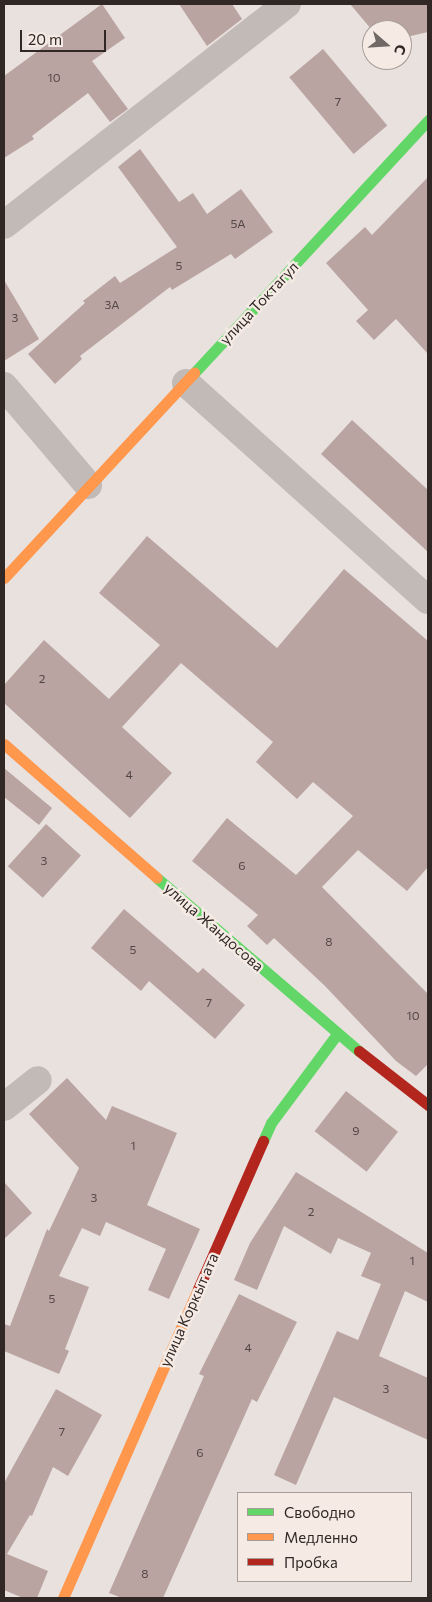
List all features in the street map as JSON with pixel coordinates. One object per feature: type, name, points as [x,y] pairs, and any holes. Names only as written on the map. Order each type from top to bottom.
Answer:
[{"type":"street","points":[[4,226],[287,4]]},
{"type":"street","name":"улица Токтагул","points":[[4,578],[88,485],[186,383],[428,120]]},
{"type":"street","points":[[186,383],[428,600]]},
{"type":"street","points":[[4,386],[88,485]]},
{"type":"street","name":"улица Жандосова","points":[[4,744],[337,1034],[428,1105]]},
{"type":"street","name":"улица Коркыт ата","points":[[62,1598],[271,1123],[337,1034]]},
{"type":"street","points":[[4,1107],[38,1080]]},
{"type":"building","points":[[102,4],[125,38],[92,61],[128,109],[110,122],[88,93],[32,136],[34,139],[4,158],[4,76]]},
{"type":"building","points":[[179,4],[232,4],[242,19],[207,46]]},
{"type":"building","points":[[350,4],[428,4],[428,32],[412,36],[412,20],[364,20]]},
{"type":"building","points":[[323,49],[387,126],[354,154],[289,77]]},
{"type":"building","points":[[140,149],[179,202],[193,193],[207,214],[241,189],[273,232],[235,259],[231,254],[172,290],[170,287],[80,356],[82,359],[55,384],[28,354],[85,303],[83,301],[115,276],[120,283],[177,247],[118,167]]},
{"type":"building","points":[[428,177],[428,354],[396,319],[374,340],[356,321],[368,310],[326,263],[365,227],[372,235]]},
{"type":"building","points":[[4,280],[39,339],[4,361]]},
{"type":"building","points":[[352,420],[428,490],[428,552],[321,454]]},
{"type":"building","points":[[147,536],[277,648],[344,569],[428,641],[428,867],[407,891],[358,850],[322,887],[428,994],[428,1064],[416,1076],[396,1061],[325,986],[274,938],[267,945],[247,926],[258,915],[192,861],[227,818],[296,875],[353,816],[313,782],[297,799],[256,762],[273,742],[181,663],[122,727],[172,773],[130,818],[4,703],[4,685],[44,640],[109,699],[160,645],[99,593]]},
{"type":"building","points":[[4,768],[52,808],[39,825],[4,797]]},
{"type":"building","points":[[46,824],[81,855],[43,898],[8,866]]},
{"type":"building","points":[[124,909],[198,973],[203,968],[245,1005],[215,1039],[149,981],[141,991],[91,948]]},
{"type":"building","points":[[67,1078],[106,1120],[112,1106],[177,1133],[147,1205],[200,1229],[169,1299],[148,1290],[166,1249],[106,1222],[100,1236],[82,1228],[59,1276],[89,1287],[65,1349],[69,1351],[59,1374],[4,1351],[4,1324],[10,1326],[47,1229],[49,1231],[79,1168],[29,1114]]},
{"type":"building","points":[[346,1091],[398,1132],[367,1172],[315,1131]]},
{"type":"building","points":[[296,1172],[428,1253],[428,1302],[405,1291],[379,1356],[428,1378],[428,1440],[334,1397],[296,1485],[274,1475],[337,1331],[358,1340],[381,1284],[361,1276],[371,1253],[338,1238],[331,1254],[284,1226],[257,1290],[234,1280],[250,1243]]},
{"type":"building","points":[[4,1182],[32,1213],[4,1239]]},
{"type":"building","points":[[239,1294],[297,1322],[257,1402],[252,1399],[163,1598],[122,1598],[109,1593],[204,1376],[199,1374]]},
{"type":"building","points":[[56,1389],[102,1415],[68,1476],[53,1467],[32,1516],[30,1515],[7,1554],[48,1571],[37,1598],[23,1598],[4,1590],[4,1483]]},
{"type":"traffic: fast","points":[[194,373],[428,120]]},
{"type":"traffic: fast","points":[[157,878],[359,1051]]},
{"type":"traffic: fast","points":[[263,1141],[271,1123],[337,1034]]},
{"type":"traffic: slow","points":[[4,578],[194,373]]},
{"type":"traffic: slow","points":[[4,744],[157,878]]},
{"type":"traffic: slow","points":[[63,1598],[198,1289]]},
{"type":"traffic: jam","points":[[359,1051],[428,1105]]},
{"type":"traffic: jam","points":[[198,1289],[263,1141]]}]
